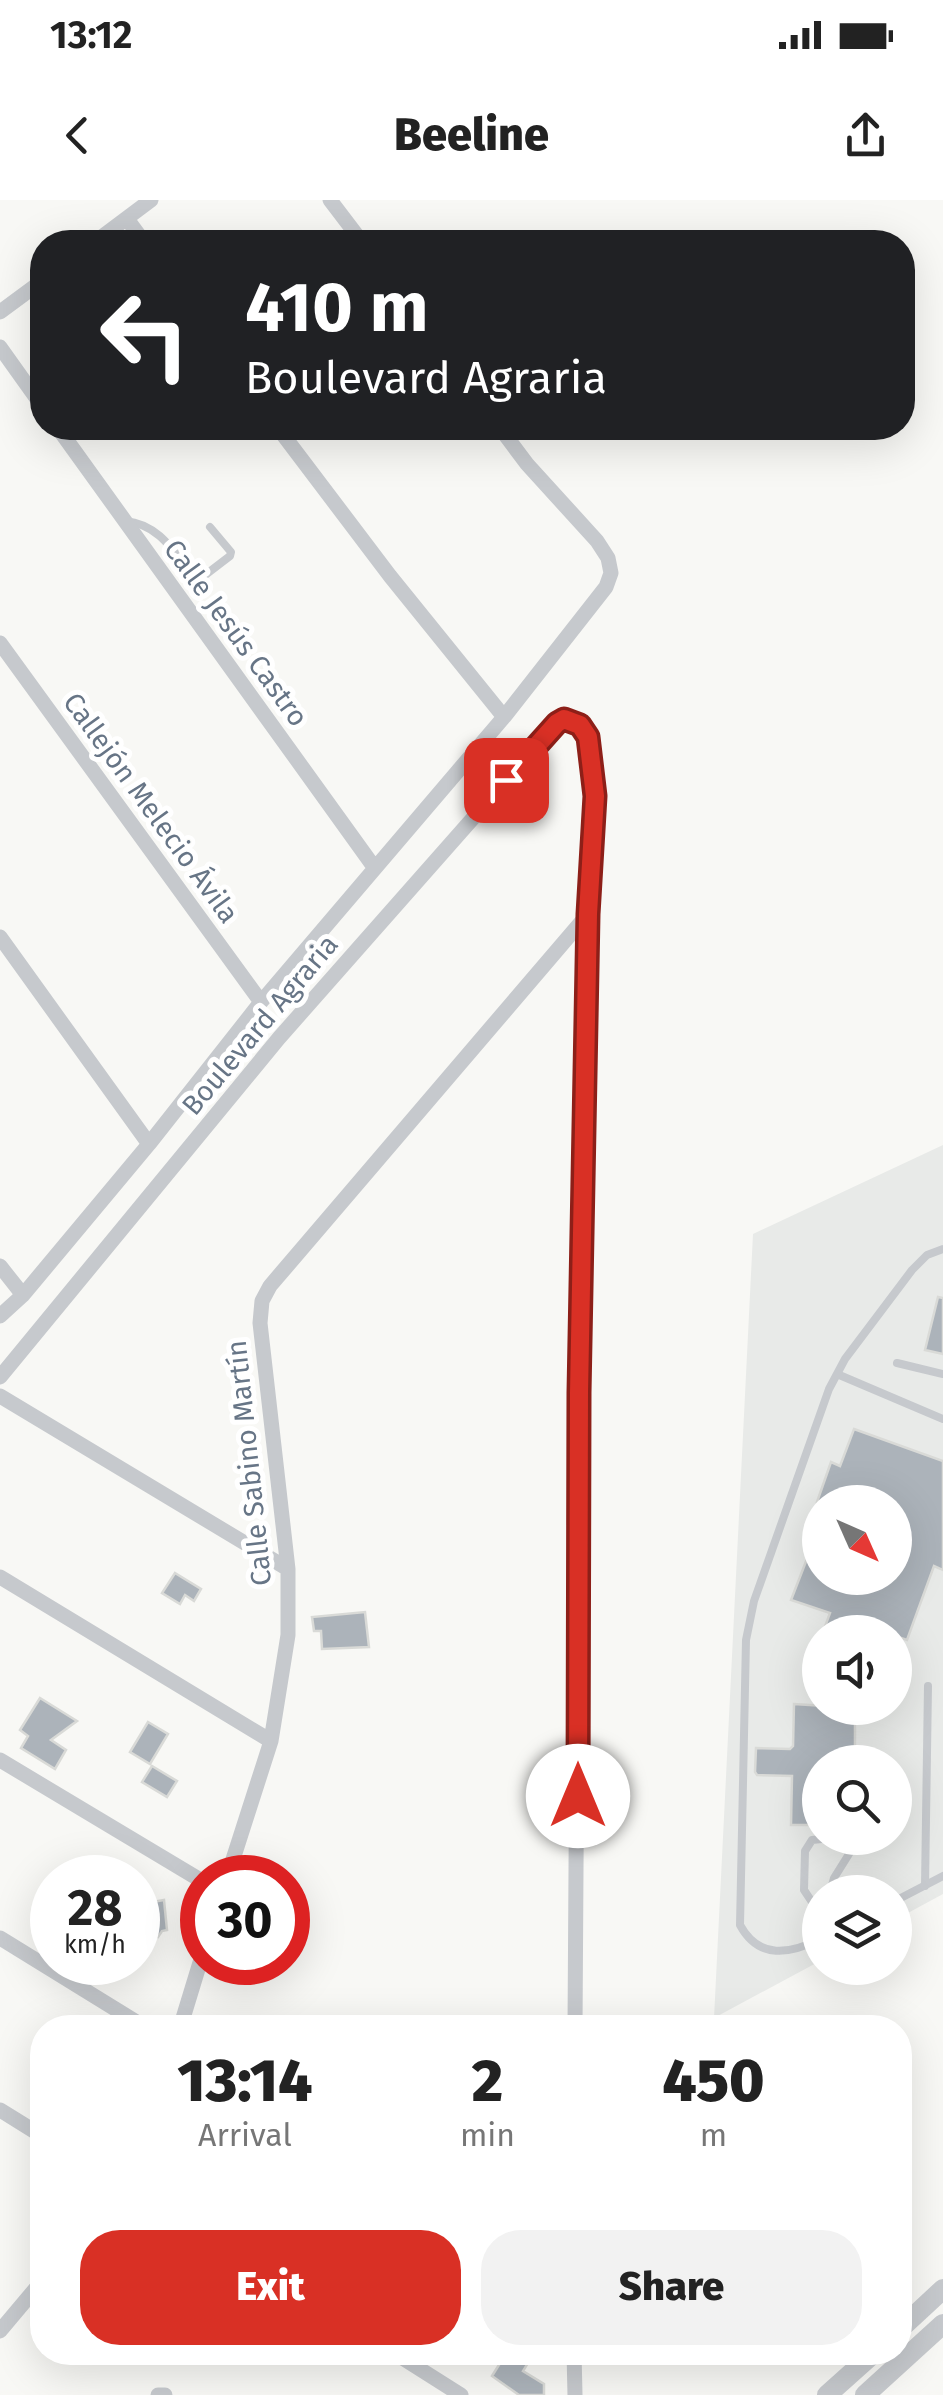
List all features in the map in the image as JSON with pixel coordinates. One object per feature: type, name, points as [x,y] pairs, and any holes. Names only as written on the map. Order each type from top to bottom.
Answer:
[{"type":"street","points":[[112,230],[151,200]]},
{"type":"street","points":[[330,200],[353,230]]},
{"type":"street","points":[[127,219],[135,230]]},
{"type":"street","points":[[0,312],[30,290]]},
{"type":"street","points":[[0,347],[30,389]]},
{"type":"street","name":"Calle Jesús Castro","points":[[67,440],[374,867]]},
{"type":"street","points":[[287,440],[504,717]]},
{"type":"street","points":[[0,1316],[23,1295],[261,1002],[504,717],[606,587],[611,573],[608,558],[509,440]]},
{"type":"street","name":"Callejón Melecio Ávila","points":[[0,643],[261,1002]]},
{"type":"street","name":"Boulevard Agraria","points":[[0,1377],[279,1038],[564,719],[580,725],[588,737],[595,796],[588,914]]},
{"type":"street","points":[[575,2015],[579,1393],[588,914]]},
{"type":"street","name":"Calle Sabino Martín","points":[[234,1855],[270,1741],[288,1635],[288,1570],[260,1323],[262,1301],[270,1286],[429,1096],[588,914]]},
{"type":"street","points":[[0,937],[149,1144]]},
{"type":"street","points":[[0,1266],[23,1295]]},
{"type":"street","points":[[0,1396],[288,1570]]},
{"type":"street","points":[[0,1578],[270,1741]]},
{"type":"street","points":[[0,1760],[180,1868]]},
{"type":"street","points":[[0,1938],[125,2015]]},
{"type":"street","points":[[184,2015],[193,1985]]},
{"type":"street","points":[[0,2110],[30,2129]]},
{"type":"street","points":[[912,2318],[943,2290]]},
{"type":"street","points":[[0,2332],[30,2296]]},
{"type":"street","points":[[912,2352],[943,2324]]},
{"type":"street","points":[[414,2365],[462,2395]]},
{"type":"street","points":[[574,2365],[575,2395]]},
{"type":"street","points":[[827,2395],[860,2365]]},
{"type":"street","points":[[865,2395],[898,2365]]},
{"type":"lane","points":[[125,520],[144,523],[156,531],[194,578],[200,579],[231,552],[210,527]]},
{"type":"lane","points":[[802,1946],[779,1954],[752,1942],[740,1925],[746,1640],[754,1601],[829,1389],[912,1270],[927,1255],[943,1250]]},
{"type":"lane","points":[[896,1364],[943,1374]]},
{"type":"lane","points":[[837,1374],[943,1419]]},
{"type":"lane","points":[[924,1886],[928,1686]]},
{"type":"lane","points":[[912,1892],[943,1876]]},
{"type":"shaded area","points":[[943,1145],[943,1894],[912,1911],[912,1875],[802,1875],[802,1971],[714,2015],[753,1234]]},
{"type":"building","points":[[938,1297],[943,1298],[943,1354],[925,1350]]},
{"type":"building","points":[[854,1429],[943,1461],[943,1570],[934,1566],[912,1626],[912,1615],[829,1615],[791,1600],[802,1572],[802,1595],[912,1595],[912,1485],[823,1485],[831,1462],[840,1466]]},
{"type":"building","points":[[175,1573],[201,1589],[194,1601],[185,1595],[180,1604],[162,1593]]},
{"type":"building","points":[[365,1612],[369,1647],[322,1649],[321,1631],[314,1631],[312,1617]]},
{"type":"building","points":[[40,1698],[77,1721],[51,1740],[66,1750],[55,1769],[21,1748],[28,1736],[20,1730]]},
{"type":"building","points":[[794,1704],[802,1705],[802,1725],[855,1725],[855,1745],[802,1745],[802,1825],[791,1825],[792,1776],[755,1772],[756,1748],[793,1746]]},
{"type":"building","points":[[148,1722],[168,1734],[150,1764],[130,1752]]},
{"type":"building","points":[[152,1766],[177,1781],[167,1797],[142,1782]]},
{"type":"building","points":[[164,1900],[167,1930],[160,1934],[160,1901]]},
{"type":"building","points":[[499,2365],[527,2365],[523,2371],[544,2384],[544,2395],[519,2395],[492,2376]]},
{"type":"route","points":[[506,780],[564,719],[580,725],[588,737],[595,796],[588,914],[579,1393],[578,1796]]}]
